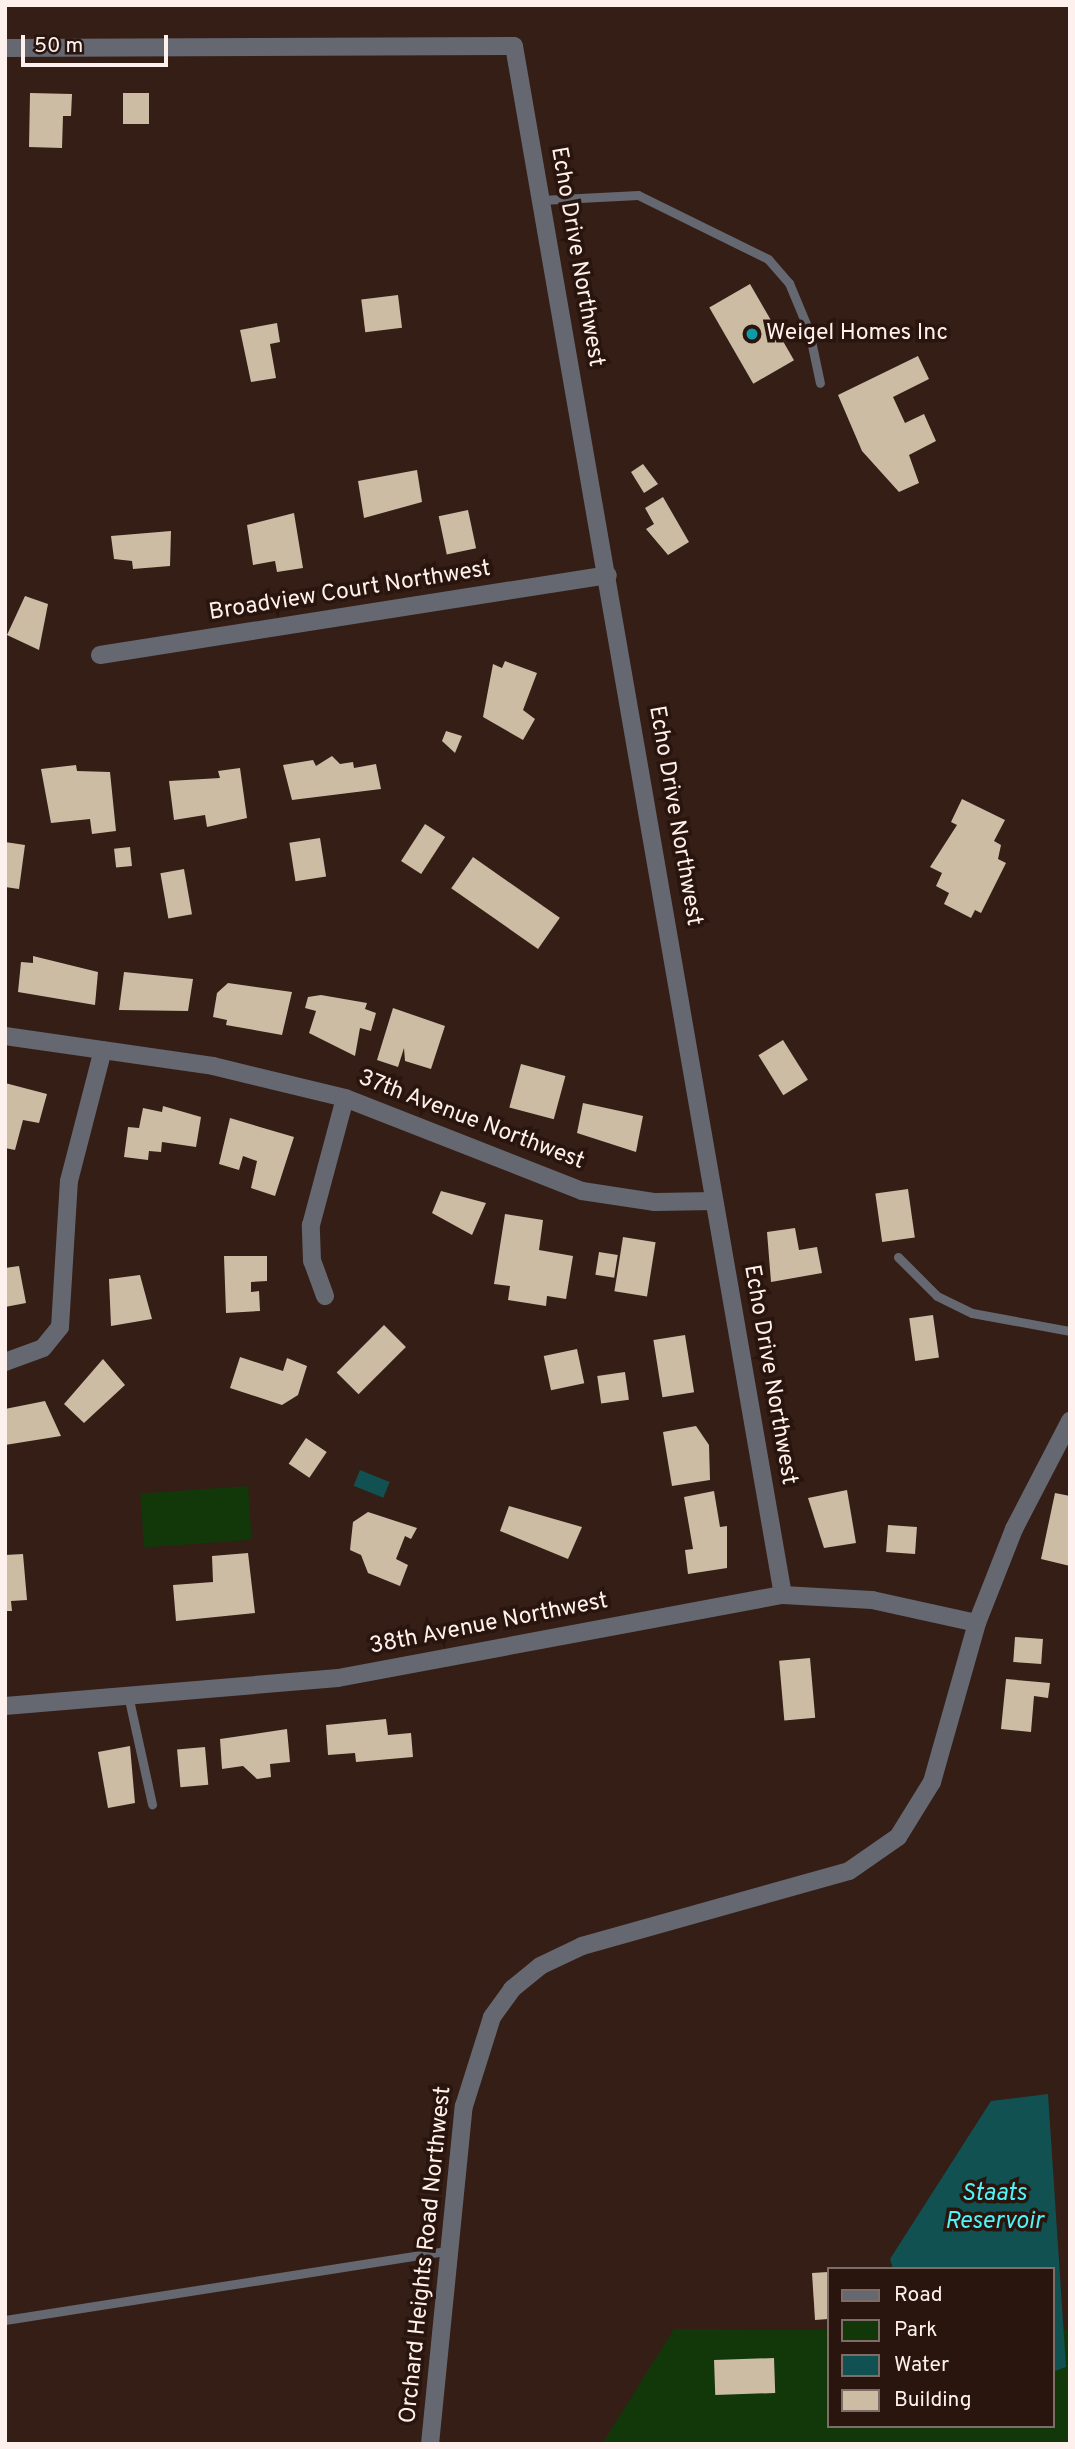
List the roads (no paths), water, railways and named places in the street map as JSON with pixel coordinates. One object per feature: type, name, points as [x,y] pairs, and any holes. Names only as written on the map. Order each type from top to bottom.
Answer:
[{"type":"street","name":"Echo Drive Northwest","points":[[5,48],[514,46],[608,575],[783,1595]]},
{"type":"street","name":"Broadview Court Northwest","points":[[100,655],[608,575]]},
{"type":"street","name":"37th Avenue Northwest","points":[[5,1036],[213,1066],[345,1098],[582,1191],[655,1202],[714,1200]]},
{"type":"street","points":[[5,1363],[43,1348],[60,1327],[69,1181],[103,1050]]},
{"type":"street","points":[[325,1296],[312,1261],[311,1225],[345,1098]]},
{"type":"street","name":"Orchard Heights Road Northwest","points":[[430,2444],[450,2250],[475,2056],[512,1989],[582,1946],[849,1871],[878,1857],[916,1812],[932,1782],[977,1623],[1014,1529],[1070,1421]]},
{"type":"street","name":"38th Avenue Northwest","points":[[5,1706],[410,1667],[783,1595],[872,1600],[977,1623]]},
{"type":"lane","points":[[541,200],[638,195],[768,259],[789,283],[809,331],[820,383]]},
{"type":"lane","points":[[898,1257],[937,1296],[972,1313],[1070,1331]]},
{"type":"lane","points":[[127,1693],[152,1804]]},
{"type":"lane","points":[[5,2320],[450,2250]]},
{"type":"water","points":[[360,1470],[390,1482],[383,1498],[354,1486]]},
{"type":"water","name":"Staats Reservoir","points":[[1048,2094],[1066,2367],[1054,2371],[1054,2267],[892,2267],[890,2259],[991,2101]]},
{"type":"place","name":"Weigel Homes Inc","points":[[752,334]]}]
